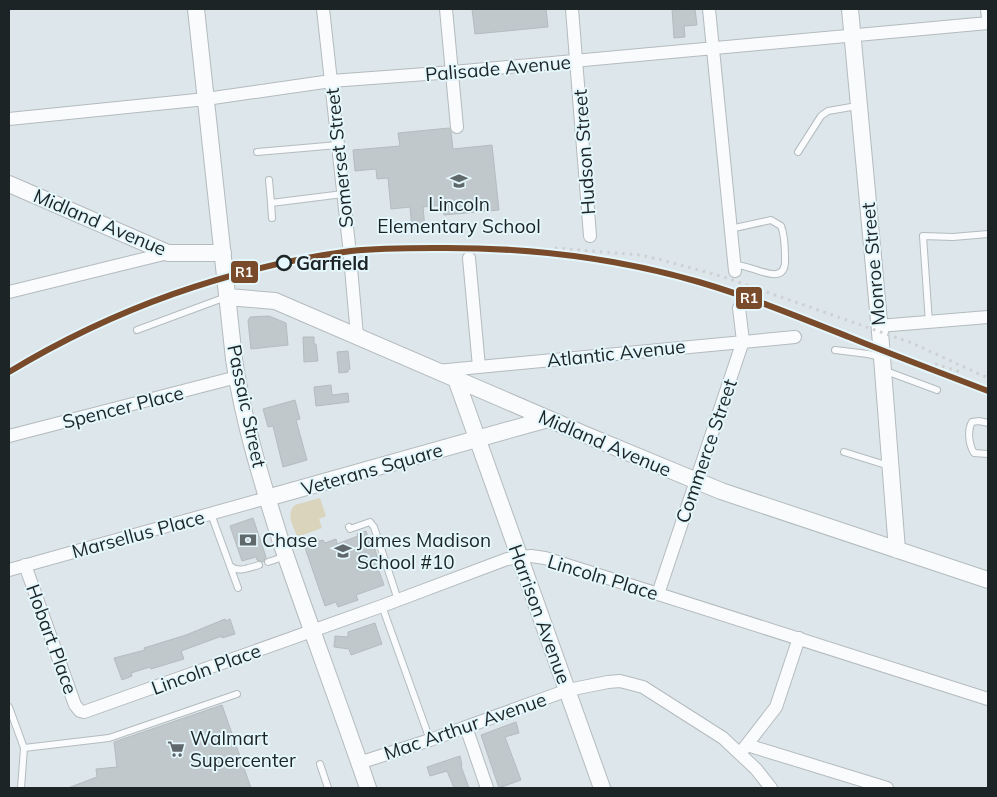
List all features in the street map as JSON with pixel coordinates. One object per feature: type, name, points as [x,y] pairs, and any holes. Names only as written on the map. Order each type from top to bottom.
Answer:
[{"type":"street","name":"Passaic Street","points":[[196,9],[237,377],[251,441],[286,556],[368,788]]},
{"type":"street","name":"Somerset Street","points":[[323,9],[357,336]]},
{"type":"street","points":[[446,9],[457,127]]},
{"type":"street","name":"Hudson Street","points":[[572,9],[590,236]]},
{"type":"street","points":[[709,9],[734,268]]},
{"type":"street","name":"Monroe Street","points":[[850,9],[897,550]]},
{"type":"street","points":[[987,9],[988,18]]},
{"type":"street","name":"Palisade Avenue","points":[[9,119],[206,99],[331,81],[453,72],[988,23]]},
{"type":"street","name":"Midland Avenue","points":[[9,184],[168,253],[223,253]]},
{"type":"street","points":[[9,292],[168,253]]},
{"type":"street","points":[[469,258],[479,367]]},
{"type":"street","name":"Midland Avenue","points":[[228,297],[275,301],[548,419],[721,491],[988,580]]},
{"type":"street","name":"Commerce Street","points":[[658,594],[743,341],[739,308]]},
{"type":"street","points":[[879,326],[988,317]]},
{"type":"street","name":"Atlantic Avenue","points":[[436,371],[795,337]]},
{"type":"street","name":"Spencer Place","points":[[9,436],[237,377]]},
{"type":"street","points":[[456,379],[477,439]]},
{"type":"street","name":"Veterans Square","points":[[267,498],[548,419]]},
{"type":"street","name":"Harrison Avenue","points":[[477,439],[602,788]]},
{"type":"street","name":"Marsellus Place","points":[[9,570],[267,498]]},
{"type":"street","name":"Lincoln Place","points":[[80,711],[88,711],[519,557],[545,558],[988,699]]},
{"type":"street","name":"Hobart Place","points":[[25,565],[75,705],[80,711]]},
{"type":"street","points":[[799,638],[776,707],[744,749],[887,788]]},
{"type":"street","name":"Mac Arthur Avenue","points":[[359,763],[430,740],[568,690],[620,681],[637,685],[744,749],[772,788]]},
{"type":"street","points":[[466,727],[487,788]]},
{"type":"lane","points":[[798,152],[821,116],[828,111],[858,105]]},
{"type":"lane","points":[[257,152],[338,145]]},
{"type":"lane","points":[[269,180],[272,218]]},
{"type":"lane","points":[[271,203],[343,194]]},
{"type":"lane","points":[[730,229],[771,220],[781,226],[784,241],[785,267],[784,271],[779,274],[771,275],[747,266],[734,268]]},
{"type":"lane","points":[[929,323],[923,236],[953,238],[988,234]]},
{"type":"lane","points":[[137,330],[228,297]]},
{"type":"lane","points":[[835,350],[868,354],[882,364],[937,390]]},
{"type":"lane","points":[[988,424],[978,421],[972,422],[969,427],[970,448],[974,453],[988,454]]},
{"type":"lane","points":[[844,452],[890,466]]},
{"type":"lane","points":[[211,514],[238,588]]},
{"type":"lane","points":[[349,526],[350,529],[370,522],[374,527],[398,600]]},
{"type":"lane","points":[[268,562],[286,556]]},
{"type":"lane","points":[[230,566],[236,570],[242,570],[259,565]]},
{"type":"lane","points":[[382,606],[430,740]]},
{"type":"lane","points":[[24,748],[108,738],[236,694]]},
{"type":"lane","points":[[9,707],[24,748],[21,788]]},
{"type":"lane","points":[[320,764],[328,788]]},
{"type":"shaded area","points":[[320,498],[326,516],[319,519],[322,528],[297,537],[290,516],[292,509],[295,505]]},
{"type":"building","points":[[472,9],[546,9],[548,27],[475,34]]},
{"type":"building","points":[[672,9],[695,9],[697,25],[684,26],[685,37],[674,38]]},
{"type":"building","points":[[449,128],[453,149],[492,145],[499,210],[444,215],[443,205],[423,207],[425,228],[412,230],[410,207],[391,209],[388,178],[377,179],[376,169],[355,171],[353,150],[400,146],[398,133]]},
{"type":"building","points":[[269,316],[286,323],[288,345],[251,349],[248,321],[250,317]]},
{"type":"building","points":[[303,337],[314,337],[318,361],[304,362]]},
{"type":"building","points":[[348,351],[350,369],[348,372],[339,373],[337,352]]},
{"type":"building","points":[[331,385],[332,395],[348,393],[349,402],[316,406],[314,387]]},
{"type":"building","points":[[295,400],[300,419],[296,420],[307,460],[283,467],[273,426],[268,427],[263,409]]},
{"type":"building","name":"Chase","points":[[253,518],[266,557],[263,562],[257,560],[256,557],[242,561],[230,526]]},
{"type":"building","points":[[366,531],[371,547],[374,546],[378,559],[375,560],[384,585],[356,595],[358,600],[338,607],[336,602],[325,606],[303,542],[317,537],[319,541],[323,540],[325,543],[336,539],[337,544]]},
{"type":"building","points":[[225,619],[226,621],[230,619],[235,634],[222,638],[222,636],[181,651],[184,659],[131,673],[132,676],[122,680],[114,658],[145,650],[144,648],[186,635]]},
{"type":"building","points":[[375,623],[382,644],[351,655],[349,649],[334,647],[335,636],[348,637],[348,632]]},
{"type":"building","name":"Walmart Supercenter","points":[[222,705],[251,788],[68,788],[97,777],[96,769],[117,767],[114,742]]},
{"type":"building","points":[[516,722],[519,733],[505,737],[521,780],[499,788],[481,735]]},
{"type":"building","points":[[460,756],[461,766],[469,788],[454,788],[447,771],[430,776],[427,767]]},
{"type":"railway","points":[[555,248],[640,255],[724,277],[912,343],[988,378]]},
{"type":"railway","points":[[935,364],[961,372]]},
{"type":"transit line","name":"R1","points":[[9,372],[49,349],[131,310],[217,280],[261,268],[351,251],[392,248],[467,248],[568,255],[667,273],[737,294],[988,391]]},
{"type":"place","name":"Lincoln Elementary School","points":[[459,181]]},
{"type":"place","name":"Garfield","points":[[284,263]]},
{"type":"place","name":"Chase","points":[[248,540]]},
{"type":"place","name":"James Madison School #10","points":[[343,551]]},
{"type":"place","name":"Walmart Supercenter","points":[[176,749]]}]
